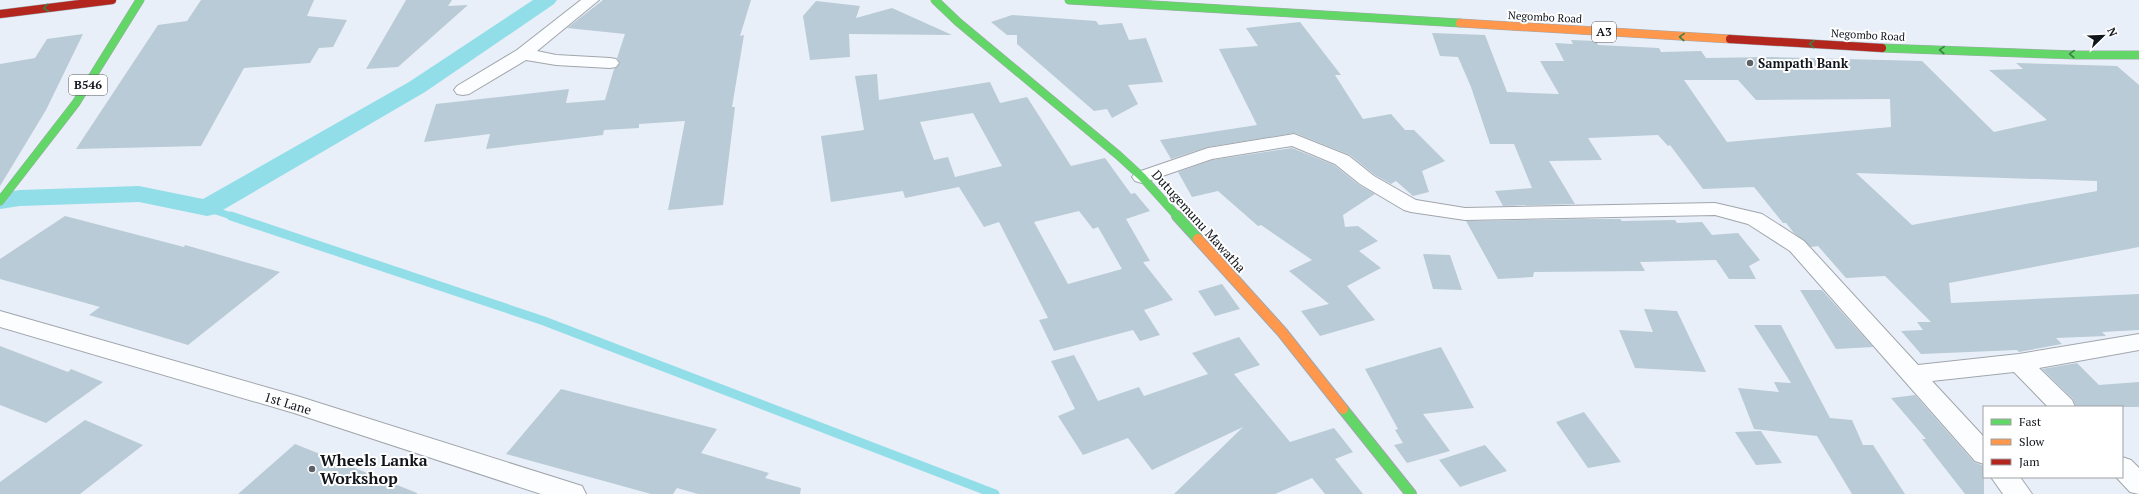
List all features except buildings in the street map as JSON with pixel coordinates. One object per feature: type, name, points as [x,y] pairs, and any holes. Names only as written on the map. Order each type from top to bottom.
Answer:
[{"type":"main road","points":[[0,14],[112,0]]},
{"type":"main road","name":"B546","points":[[0,201],[29,166],[76,103],[140,0]]},
{"type":"main road","name":"Dutugemunu Mawatha","points":[[935,0],[958,22],[1118,155],[1142,177],[1282,332],[1411,494]]},
{"type":"main road","name":"Negombo Road","points":[[1070,0],[1874,48],[2077,55],[2139,55]]},
{"type":"street","points":[[463,90],[523,54],[591,0]]},
{"type":"street","points":[[523,54],[556,60],[610,62]]},
{"type":"street","points":[[1142,177],[1208,154],[1294,140],[1342,160],[1367,180],[1411,206],[1438,211],[1465,214],[1715,209],[1755,219],[1797,246],[1914,374],[1983,453]]},
{"type":"street","name":"1st Lane","points":[[0,319],[297,405],[573,494]]},
{"type":"street","points":[[1914,374],[2019,363],[2139,342]]},
{"type":"street","points":[[2019,363],[2061,406]]},
{"type":"street","points":[[2123,468],[2139,485]]},
{"type":"street","points":[[2005,478],[2019,494]]},
{"type":"waterway","points":[[0,201],[20,198],[139,194],[207,208],[417,87],[547,0]]},
{"type":"waterway","points":[[207,208],[231,216]]},
{"type":"waterway","points":[[231,216],[544,321],[995,494]]},
{"type":"traffic: fast","points":[[0,201],[76,103],[140,0]]},
{"type":"traffic: fast","points":[[935,0],[958,22],[1118,155],[1142,177],[1198,239]]},
{"type":"traffic: fast","points":[[1069,0],[1460,23]]},
{"type":"traffic: fast","points":[[1882,48],[2077,55],[2139,55]]},
{"type":"traffic: fast","points":[[1343,409],[1411,494]]},
{"type":"traffic: slow","points":[[1460,23],[1730,39]]},
{"type":"traffic: slow","points":[[1198,239],[1282,332],[1343,409]]},
{"type":"traffic: jam","points":[[0,14],[112,0]]},
{"type":"traffic: jam","points":[[1730,39],[1882,48]]},
{"type":"place","name":"Sampath Bank","points":[[1750,63]]},
{"type":"place","name":"Wheels Lanka Workshop","points":[[312,469]]}]
